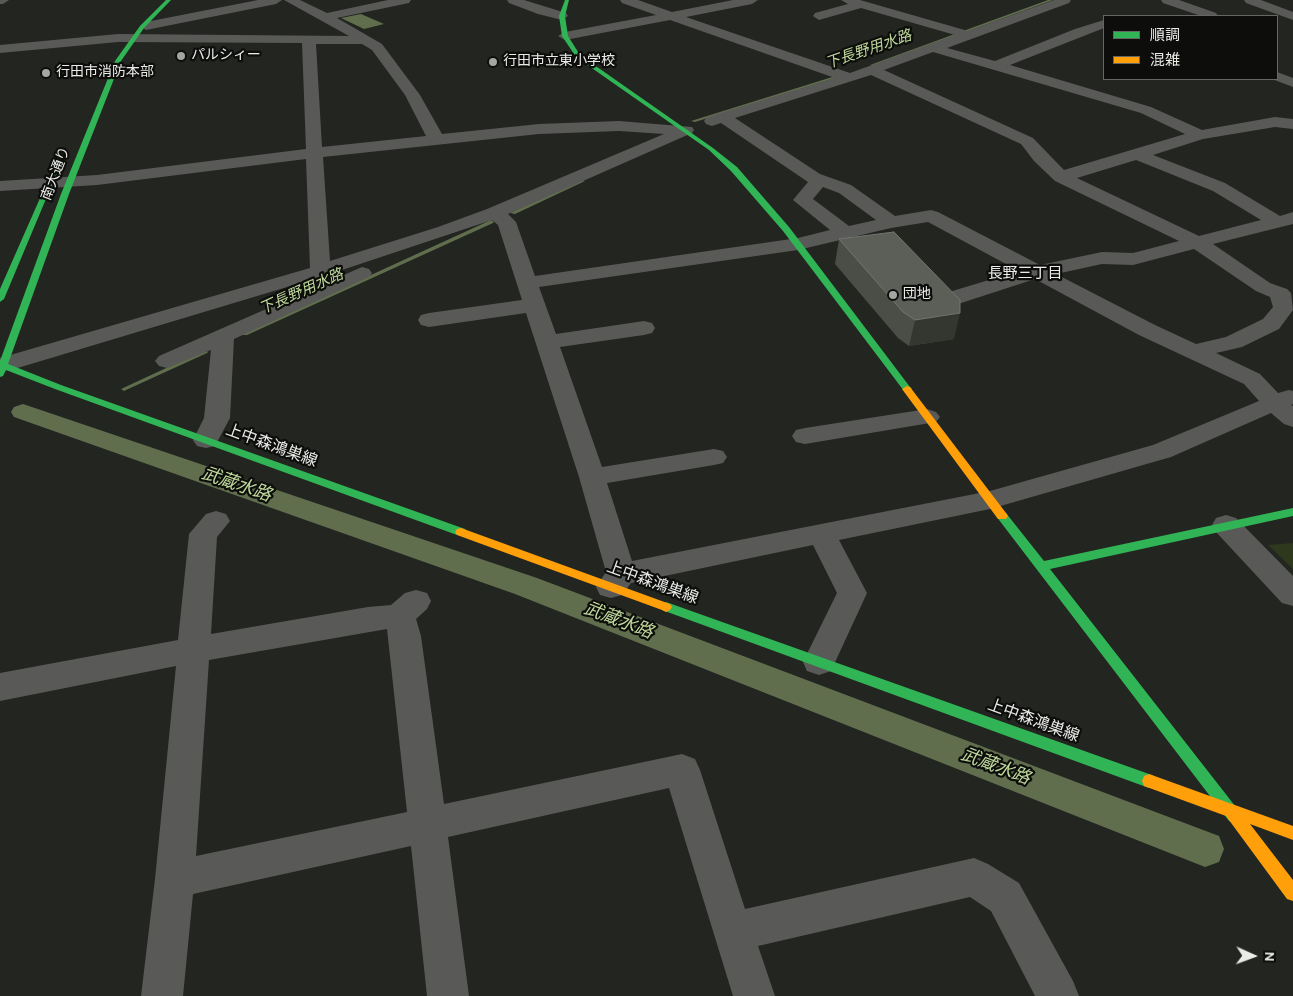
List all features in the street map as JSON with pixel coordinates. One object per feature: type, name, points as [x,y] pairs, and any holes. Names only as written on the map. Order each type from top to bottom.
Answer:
[{"type":"street","points":[[108,52],[118,38],[155,0]]},
{"type":"street","name":"南大通り","points":[[1,368],[103,95],[118,61],[142,26],[169,0]]},
{"type":"street","points":[[142,26],[276,0]]},
{"type":"street","points":[[290,0],[377,47],[412,95],[436,139]]},
{"type":"street","points":[[326,18],[403,0]]},
{"type":"street","points":[[513,0],[562,16]]},
{"type":"street","points":[[567,0],[562,16],[565,36],[578,56],[686,130],[734,169],[798,244],[990,500],[1293,893]]},
{"type":"street","points":[[626,0],[845,76]]},
{"type":"street","points":[[565,36],[752,0]]},
{"type":"street","points":[[847,0],[963,33]]},
{"type":"street","points":[[1,368],[385,251],[494,213],[686,130],[845,76],[872,70],[933,48],[963,33],[1065,0]]},
{"type":"street","points":[[1167,0],[1209,15]]},
{"type":"street","points":[[1250,0],[1293,16]]},
{"type":"street","points":[[819,16],[860,4]]},
{"type":"street","points":[[996,66],[1103,24]]},
{"type":"street","points":[[1278,26],[1293,24]]},
{"type":"street","points":[[0,49],[118,38],[366,40]]},
{"type":"street","points":[[309,39],[320,271]]},
{"type":"street","points":[[933,48],[1146,110],[1200,135]]},
{"type":"street","points":[[872,70],[1027,141],[1040,157],[1061,177],[1198,243],[1263,287],[1280,293],[1284,307],[1272,324],[1234,342],[1196,351]]},
{"type":"street","points":[[1278,76],[1293,83]]},
{"type":"street","points":[[723,117],[814,178],[845,189],[891,222]]},
{"type":"street","points":[[1061,177],[1200,135],[1275,122],[1293,124]]},
{"type":"street","points":[[0,186],[70,182],[436,139],[540,129],[619,126],[686,130]]},
{"type":"street","name":"南大通り","points":[[0,299],[63,149]]},
{"type":"street","points":[[1136,154],[1219,187],[1285,220]]},
{"type":"street","points":[[820,180],[802,200],[846,232]]},
{"type":"street","points":[[494,213],[507,222],[592,477],[616,580],[822,534],[990,500],[1162,451],[1286,406]]},
{"type":"street","points":[[429,320],[531,294],[798,244],[891,222],[931,216],[1147,330],[1196,351],[1252,379],[1286,406]]},
{"type":"street","points":[[947,300],[1037,272],[1102,258],[1133,259],[1285,220]]},
{"type":"street","points":[[167,361],[223,341],[380,266],[386,260],[385,251]]},
{"type":"street","points":[[1263,287],[1293,281]]},
{"type":"street","points":[[546,342],[644,328]]},
{"type":"street","points":[[206,440],[217,418],[223,341]]},
{"type":"street","name":"上中森鴻巣線","points":[[1,368],[616,580],[820,662],[1293,833]]},
{"type":"street","points":[[805,436],[927,417]]},
{"type":"street","points":[[592,477],[714,457]]},
{"type":"street","points":[[1042,566],[1293,512]]},
{"type":"street","points":[[162,996],[175,879],[203,534],[216,521]]},
{"type":"street","points":[[1226,525],[1293,595]]},
{"type":"street","points":[[820,662],[852,593],[822,534]]},
{"type":"street","points":[[0,687],[368,619],[407,608],[405,636],[448,996]]},
{"type":"street","points":[[175,879],[682,770],[732,932],[754,996]]},
{"type":"street","points":[[732,932],[974,877],[1005,897],[1058,996]]},
{"type":"shaded area","points":[[361,14],[384,24],[364,29],[341,18]]},
{"type":"shaded area","points":[[1293,543],[1293,569],[1268,545]]},
{"type":"building","points":[[894,232],[960,300],[960,313],[915,320],[903,312],[839,239]]},
{"type":"waterway","name":"下長野用水路","points":[[872,65],[1051,0]]},
{"type":"waterway","name":"下長野用水路","points":[[693,121],[843,75]]},
{"type":"waterway","name":"下長野用水路","points":[[513,213],[583,181]]},
{"type":"waterway","name":"下長野用水路","points":[[245,334],[491,222]]},
{"type":"waterway","name":"下長野用水路","points":[[124,389],[205,352]]},
{"type":"waterway","name":"武蔵水路","points":[[23,412],[526,586],[1205,849]]},
{"type":"traffic: fast","points":[[0,374],[65,194],[118,61],[142,27],[169,0]]},
{"type":"traffic: fast","points":[[567,0],[562,16],[565,36],[578,56],[711,149],[734,169],[786,229],[907,389]]},
{"type":"traffic: fast","points":[[0,299],[61,156]]},
{"type":"traffic: fast","points":[[0,364],[58,387],[461,532]]},
{"type":"traffic: fast","points":[[1042,566],[1293,512]]},
{"type":"traffic: fast","points":[[1002,516],[1234,816]]},
{"type":"traffic: fast","points":[[666,607],[1149,781]]},
{"type":"traffic: slow","points":[[907,389],[1002,516]]},
{"type":"traffic: slow","points":[[461,532],[666,607]]},
{"type":"traffic: slow","points":[[1149,781],[1293,833]]},
{"type":"traffic: slow","points":[[1234,816],[1293,893]]},
{"type":"place","name":"パルシィー","points":[[181,56]]},
{"type":"place","name":"行田市立東小学校","points":[[493,62]]},
{"type":"place","name":"行田市消防本部","points":[[46,73]]},
{"type":"place","name":"団地","points":[[893,295]]},
{"type":"district","name":"長野三丁目","points":[[1025,275]]}]
